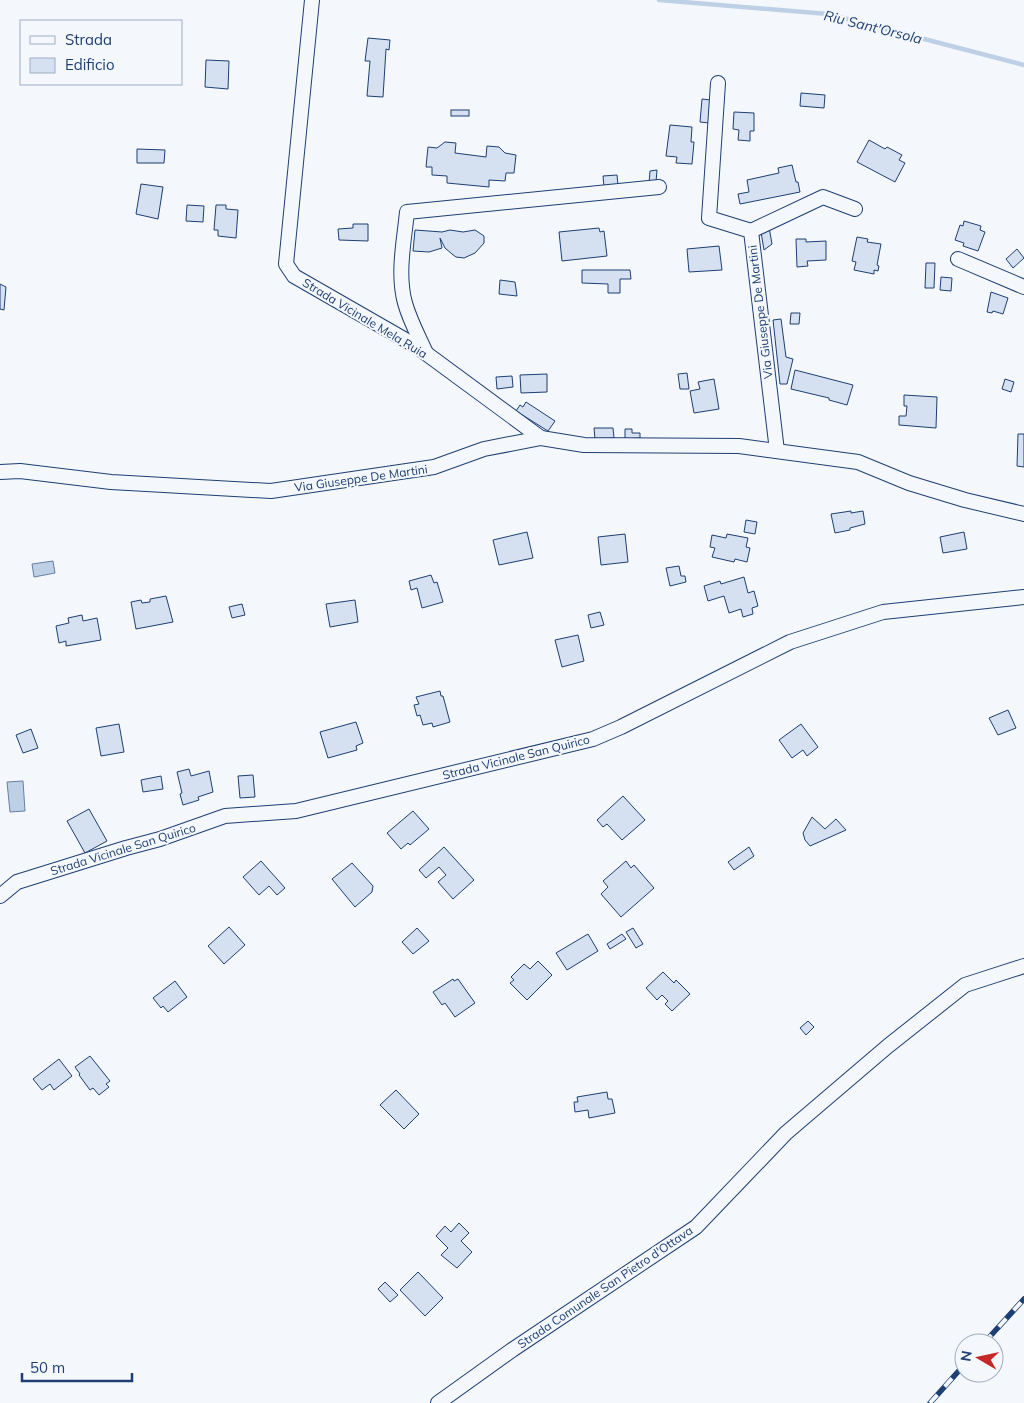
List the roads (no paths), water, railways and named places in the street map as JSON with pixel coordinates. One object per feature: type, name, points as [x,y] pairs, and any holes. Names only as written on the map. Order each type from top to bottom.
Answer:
[{"type":"street","name":"Strada Vicinale Mela Ruia","points":[[312,0],[286,264],[294,276],[426,354],[541,438]]},
{"type":"street","name":"Via Giuseppe De Martini","points":[[718,83],[709,218],[751,231],[777,451]]},
{"type":"street","points":[[426,354],[410,317],[402,288],[401,266],[407,212],[659,187]]},
{"type":"street","points":[[751,231],[823,198],[855,208]]},
{"type":"street","points":[[958,259],[1024,287]]},
{"type":"street","name":"Via Giuseppe De Martini","points":[[0,472],[20,471],[111,482],[270,491],[434,468],[484,449],[541,438],[584,446],[739,446],[858,462],[909,483],[965,500],[1024,514]]},
{"type":"street","name":"Strada Vicinale San Quirico","points":[[0,896],[17,882],[134,845],[160,839],[225,816],[296,811],[593,739],[621,727],[790,642],[883,612],[1024,597]]},
{"type":"street","name":"Strada Comunale San Pietro d'Ottava","points":[[438,1403],[512,1350],[696,1227],[786,1133],[888,1046],[965,985],[1024,966]]},
{"type":"water","points":[[53,561],[55,573],[34,577],[32,564]]},
{"type":"water","points":[[23,781],[25,811],[10,812],[7,782]]},
{"type":"waterway","name":"Riu Sant'Orsola","points":[[659,0],[828,14],[1024,65]]},
{"type":"railway","points":[[993,1333],[1024,1299]]},
{"type":"railway","points":[[930,1403],[954,1376]]}]
